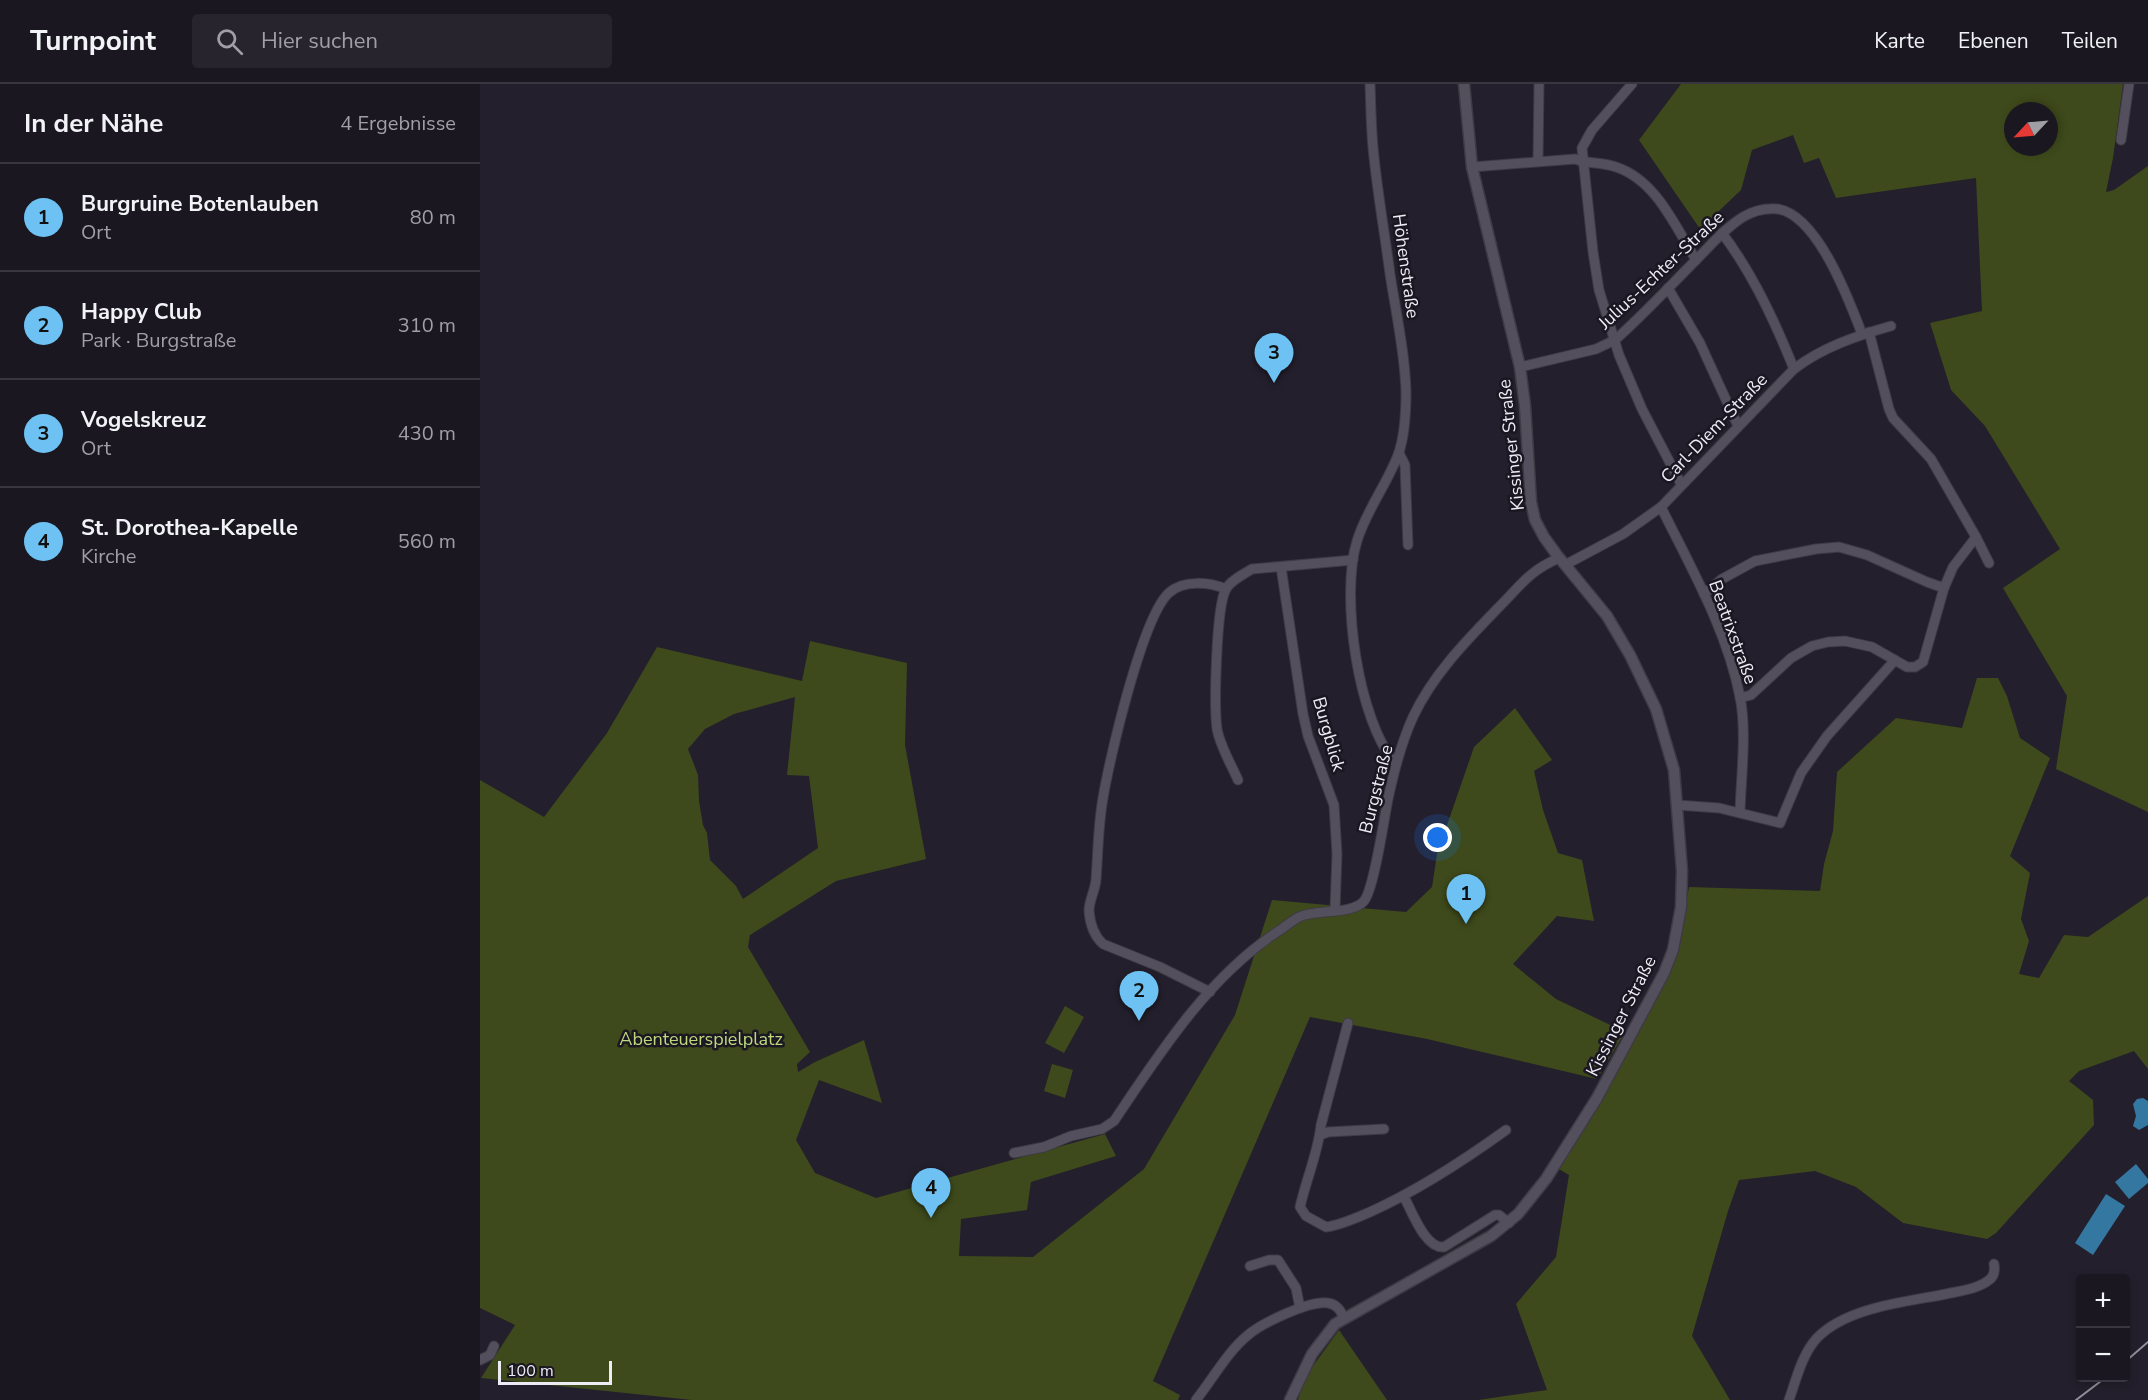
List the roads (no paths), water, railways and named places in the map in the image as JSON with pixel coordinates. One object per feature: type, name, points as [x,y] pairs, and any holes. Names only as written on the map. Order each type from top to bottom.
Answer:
[{"type":"street","name":"Höhenstraße","points":[[1370,84],[1373,155],[1406,391],[1405,417],[1399,453],[1357,541],[1353,560],[1351,609],[1358,672],[1365,698],[1383,748],[1396,764]]},
{"type":"street","name":"Kissinger Straße","points":[[1290,1400],[1312,1354],[1335,1324],[1463,1253],[1509,1223],[1546,1179],[1597,1098],[1664,973],[1673,950],[1683,892],[1674,770],[1666,738],[1649,692],[1606,615],[1562,562],[1535,520],[1531,502],[1525,406],[1520,367],[1472,167],[1464,84]]},
{"type":"street","points":[[1538,161],[1539,84]]},
{"type":"street","points":[[1632,84],[1592,130],[1582,148],[1583,162],[1599,290],[1615,340],[1642,409],[1681,484]]},
{"type":"street","points":[[2121,140],[2129,84]]},
{"type":"street","points":[[1472,167],[1575,159],[1615,166],[1648,186],[1696,260]]},
{"type":"street","name":"Julius-Echter-Straße","points":[[1520,367],[1596,349],[1615,340],[1722,233],[1746,216],[1764,209],[1779,210],[1797,218],[1830,261],[1865,333],[1893,418],[1931,459],[1989,563]]},
{"type":"street","points":[[1722,233],[1752,280],[1780,335],[1794,369]]},
{"type":"street","points":[[1668,288],[1700,343],[1738,426]]},
{"type":"street","name":"Carl-Diem-Straße","points":[[1562,562],[1623,534],[1661,507],[1794,369],[1826,349],[1865,333],[1891,326]]},
{"type":"street","name":"Höhenstraße","points":[[1399,453],[1405,465],[1408,545]]},
{"type":"street","name":"Beatrixstraße","points":[[1661,507],[1704,594],[1728,652],[1740,698],[1742,723],[1740,812]]},
{"type":"street","points":[[1740,698],[1751,695],[1791,658],[1812,646],[1828,642],[1845,642],[1872,647],[1907,667],[1915,667],[1923,662],[1944,588],[1953,567],[1976,537]]},
{"type":"street","points":[[1704,594],[1722,579],[1755,561],[1816,549],[1839,548],[1868,555],[1944,588]]},
{"type":"street","points":[[1239,780],[1217,730],[1216,673],[1221,614],[1226,588],[1252,569],[1353,560]]},
{"type":"street","name":"Burgstraße","points":[[1014,1153],[1044,1147],[1071,1136],[1102,1129],[1114,1121],[1153,1062],[1191,1013],[1242,958],[1300,917],[1350,909],[1359,905],[1368,894],[1396,764],[1413,717],[1450,660],[1525,579],[1543,565],[1562,562]]},
{"type":"street","name":"Burgblick","points":[[1281,567],[1303,714],[1308,736],[1334,805],[1337,854],[1335,910]]},
{"type":"street","points":[[1210,992],[1160,967],[1103,944],[1096,937],[1089,914],[1096,883],[1103,797],[1130,686],[1149,627],[1169,592],[1182,585],[1192,583],[1218,585],[1226,588]]},
{"type":"street","points":[[1677,805],[1719,808],[1780,823],[1801,773],[1827,736],[1895,660]]},
{"type":"street","points":[[1348,1023],[1300,1207],[1306,1216],[1326,1227],[1332,1227],[1404,1197],[1458,1164],[1506,1130]]},
{"type":"street","points":[[1320,1135],[1328,1132],[1384,1129]]},
{"type":"street","points":[[1404,1197],[1425,1236],[1437,1248],[1444,1247],[1495,1215],[1499,1215],[1509,1223]]},
{"type":"street","points":[[1250,1266],[1269,1260],[1278,1260],[1296,1288],[1300,1308]]},
{"type":"street","points":[[1789,1400],[1812,1344],[1824,1332],[1859,1314],[1880,1307],[1980,1285],[1994,1276],[1994,1264]]},
{"type":"street","points":[[1196,1400],[1247,1335],[1274,1319],[1300,1308],[1327,1302],[1335,1305],[1343,1318]]},
{"type":"street","points":[[480,1360],[490,1355],[494,1346]]},
{"type":"water","points":[[2143,1098],[2148,1101],[2148,1125],[2139,1130],[2133,1126],[2136,1116],[2133,1104],[2137,1099]]},
{"type":"water","points":[[2136,1164],[2148,1179],[2148,1183],[2129,1199],[2115,1182]]},
{"type":"water","points":[[2106,1194],[2125,1206],[2093,1255],[2075,1243]]},
{"type":"railway","points":[[2130,1358],[2148,1342]]},
{"type":"railway","points":[[2076,1400],[2100,1382]]},
{"type":"place","name":"Vogelskreuz","points":[[1274,383]]},
{"type":"place","name":"Burgruine Botenlauben","points":[[1466,924]]},
{"type":"place","name":"Happy Club","points":[[1139,1021]]},
{"type":"place","name":"St. Dorothea-Kapelle","points":[[931,1218]]},
{"type":"park label","name":"Abenteuerspielplatz","points":[[701,1039]]}]
